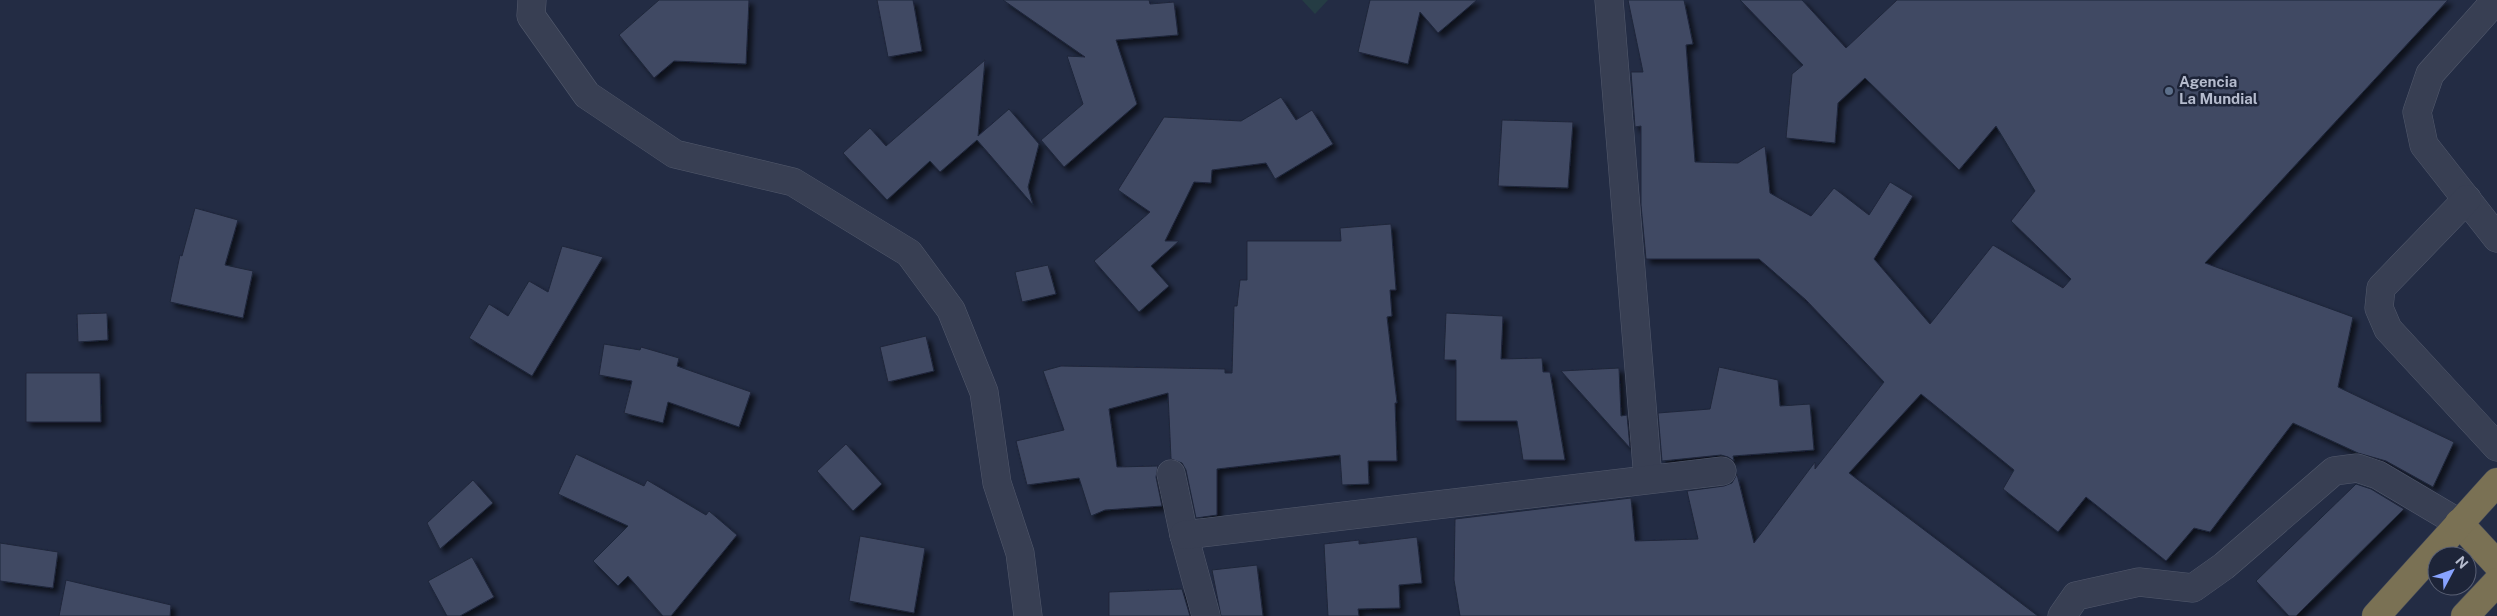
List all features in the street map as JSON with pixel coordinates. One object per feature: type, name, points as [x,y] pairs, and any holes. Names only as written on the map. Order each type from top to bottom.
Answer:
[{"type":"highway","points":[[2376,616],[2497,482]]},
{"type":"highway","points":[[2459,523],[2497,564]]},
{"type":"highway","points":[[2465,616],[2497,582]]},
{"type":"street","points":[[532,0],[531,16],[587,95],[675,154],[793,182],[909,253],[951,310],[984,392],[998,483],[1020,553],[1028,616]]},
{"type":"street","points":[[1609,0],[1648,479]]},
{"type":"street","points":[[2496,0],[2430,74],[2417,112],[2424,145],[2497,238]]},
{"type":"street","points":[[2466,199],[2381,288],[2379,308],[2388,329],[2497,447]]},
{"type":"street","points":[[2062,616],[2076,596],[2139,582],[2193,588],[2224,566],[2334,471],[2357,468],[2378,475],[2459,523]]},
{"type":"street","points":[[1184,535],[1722,471]]},
{"type":"street","points":[[1172,474],[1184,535],[1206,616]]},
{"type":"shaded area","points":[[1302,0],[1328,0],[1315,14]]},
{"type":"building","points":[[659,0],[749,0],[746,64],[674,61],[654,78],[619,35]]},
{"type":"building","points":[[877,0],[913,0],[922,51],[888,57]]},
{"type":"building","points":[[1003,0],[1149,0],[1150,4],[1174,2],[1178,35],[1116,40],[1137,104],[1064,167],[1041,140],[1083,104],[1067,56],[1085,57]]},
{"type":"building","points":[[1370,0],[1477,0],[1438,33],[1420,12],[1408,64],[1358,52]]},
{"type":"building","points":[[1628,0],[1684,0],[1693,44],[1686,45],[1695,162],[1738,163],[1765,146],[1770,193],[1811,216],[1834,188],[1869,215],[1890,182],[1913,196],[1874,259],[1930,324],[1993,245],[2063,288],[2071,279],[2011,221],[2035,191],[1996,126],[1959,170],[1865,78],[1838,103],[1835,143],[1786,138],[1792,74],[1803,65],[1740,0],[1802,0],[1846,48],[1897,0],[2448,0],[2205,263],[2353,317],[2338,387],[2454,442],[2433,487],[2386,461],[2358,453],[2293,423],[2210,532],[2194,528],[2166,561],[2086,497],[2058,532],[2003,489],[2014,470],[1921,394],[1849,473],[2038,616],[1460,616],[1454,580],[1455,519],[1631,498],[1635,541],[1698,539],[1687,491],[1724,486],[1732,483],[1737,474],[1754,543],[1815,462],[1815,469],[1884,382],[1806,300],[1759,259],[1646,259],[1641,205],[1641,126],[1635,127],[1631,72],[1643,72]]},
{"type":"building","points":[[985,60],[978,136],[1009,109],[1039,144],[1028,187],[1033,205],[977,140],[940,172],[930,161],[887,200],[843,153],[870,128],[886,146]]},
{"type":"building","points":[[1281,97],[1296,120],[1312,110],[1333,144],[1275,179],[1266,163],[1212,170],[1211,183],[1194,182],[1165,241],[1179,241],[1151,266],[1169,286],[1139,312],[1094,261],[1150,212],[1118,190],[1164,117],[1241,121]]},
{"type":"building","points":[[1502,120],[1573,122],[1568,188],[1498,186]]},
{"type":"building","points":[[195,208],[238,220],[225,265],[253,271],[243,318],[170,302],[180,255],[182,256]]},
{"type":"building","points":[[1391,224],[1396,290],[1390,290],[1392,316],[1387,317],[1397,403],[1395,403],[1397,461],[1368,461],[1369,484],[1342,485],[1340,455],[1217,469],[1217,515],[1196,518],[1186,470],[1182,463],[1171,459],[1168,393],[1109,409],[1117,467],[1158,466],[1156,477],[1162,506],[1105,510],[1091,516],[1079,478],[1027,485],[1016,441],[1064,430],[1043,371],[1061,366],[1225,369],[1225,373],[1232,373],[1234,306],[1237,306],[1240,280],[1247,280],[1247,241],[1341,241],[1340,228]]},
{"type":"building","points":[[562,246],[603,257],[532,376],[469,338],[489,304],[508,316],[529,281],[548,292]]},
{"type":"building","points":[[1048,265],[1056,294],[1022,302],[1015,272]]},
{"type":"building","points":[[107,313],[108,340],[78,342],[77,314]]},
{"type":"building","points":[[1446,313],[1503,316],[1501,359],[1542,358],[1543,372],[1550,372],[1565,460],[1523,460],[1517,421],[1456,421],[1456,360],[1444,360]]},
{"type":"building","points":[[926,336],[934,371],[888,382],[880,347]]},
{"type":"building","points":[[604,344],[640,350],[641,347],[679,358],[677,366],[751,392],[739,427],[668,402],[663,423],[624,413],[632,381],[599,375]]},
{"type":"building","points":[[1719,367],[1778,380],[1780,406],[1810,404],[1814,450],[1733,456],[1734,461],[1721,455],[1662,461],[1658,413],[1710,409]]},
{"type":"building","points":[[1619,368],[1621,416],[1627,415],[1630,448],[1561,371]]},
{"type":"building","points":[[26,373],[100,373],[101,422],[26,422]]},
{"type":"building","points":[[846,444],[882,484],[853,511],[817,471]]},
{"type":"building","points":[[576,454],[644,486],[647,480],[706,515],[709,511],[737,535],[671,616],[663,616],[628,576],[618,586],[593,561],[628,526],[558,494]]},
{"type":"building","points":[[473,480],[493,503],[440,549],[427,523]]},
{"type":"building","points":[[2356,484],[2371,489],[2404,509],[2296,616],[2289,616],[2256,581]]},
{"type":"building","points":[[860,536],[925,548],[914,613],[849,601]]},
{"type":"building","points":[[1417,537],[1422,583],[1399,585],[1400,608],[1358,609],[1359,616],[1328,616],[1324,544],[1359,540],[1359,544]]},
{"type":"building","points":[[0,543],[58,552],[53,588],[0,581]]},
{"type":"building","points":[[472,557],[494,597],[460,616],[447,616],[428,581]]},
{"type":"building","points":[[1257,565],[1263,616],[1221,616],[1212,570]]},
{"type":"building","points":[[66,580],[171,605],[170,616],[59,616]]},
{"type":"building","points":[[1182,589],[1190,616],[1109,616],[1109,592]]},
{"type":"place","name":"Agencia La Mundial","points":[[2169,91]]}]
